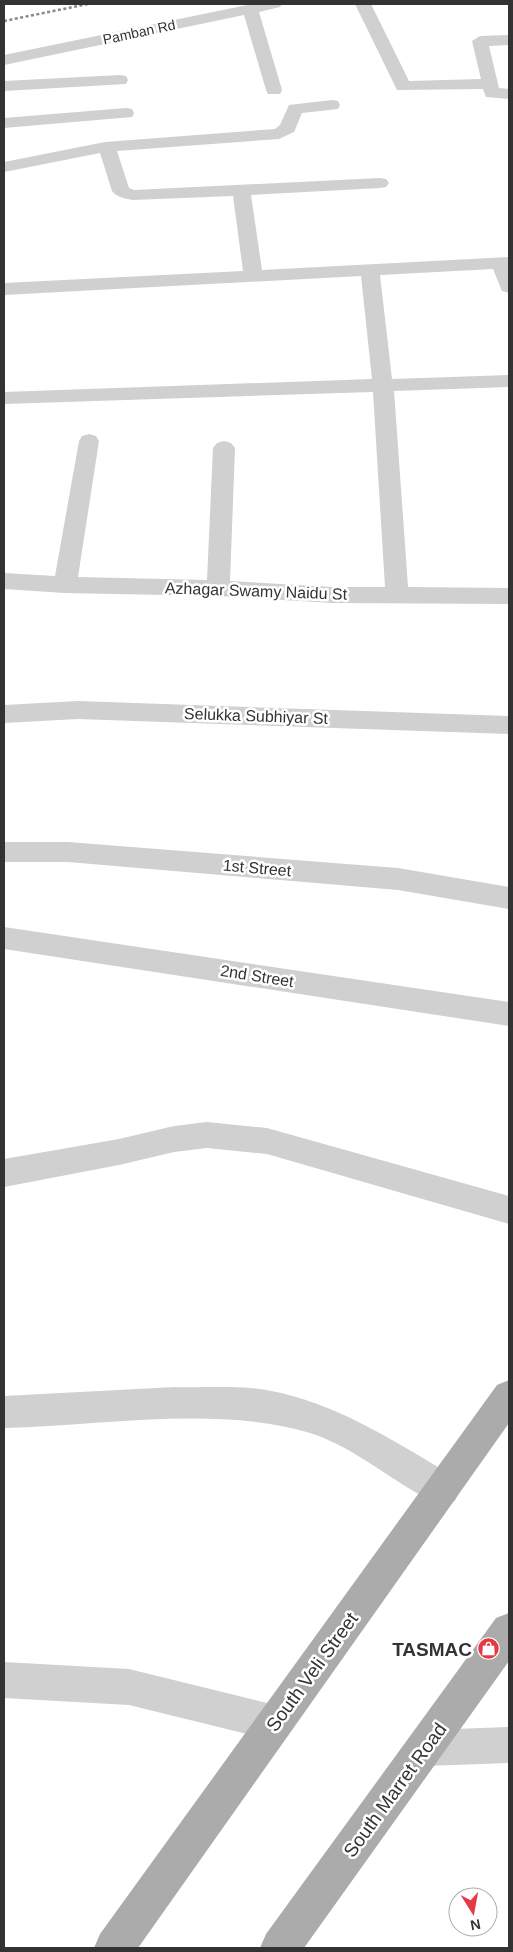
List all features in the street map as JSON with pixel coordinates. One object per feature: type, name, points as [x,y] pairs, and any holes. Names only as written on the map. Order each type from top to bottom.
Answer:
[{"type":"main road","name":"South Veli Street","points":[[114,1948],[509,1396]]},
{"type":"main road","name":"South Marret Road","points":[[280,1948],[509,1631]]},
{"type":"street","name":"Pamban Rd","points":[[4,60],[274,4]]},
{"type":"street","points":[[363,4],[404,86],[490,84]]},
{"type":"street","points":[[250,9],[274,90]]},
{"type":"street","points":[[509,40],[480,41],[492,93],[509,94]]},
{"type":"street","points":[[4,86],[120,80]]},
{"type":"street","points":[[4,167],[105,147],[279,134],[288,128],[295,109],[332,105]]},
{"type":"street","points":[[4,123],[126,113]]},
{"type":"street","points":[[105,147],[111,156],[121,191],[127,194],[380,183]]},
{"type":"street","points":[[241,190],[252,276]]},
{"type":"street","points":[[4,289],[505,263],[509,287]]},
{"type":"street","points":[[370,269],[383,386],[397,595]]},
{"type":"street","points":[[4,398],[509,381]]},
{"type":"street","points":[[65,585],[89,441]]},
{"type":"street","points":[[218,588],[224,448]]},
{"type":"street","name":"Azhagar Swamy Naidu St","points":[[4,580],[65,585],[218,588],[333,595],[509,596]]},
{"type":"street","name":"Selukka Subhiyar St","points":[[4,714],[78,710],[509,725]]},
{"type":"street","name":"1st Street","points":[[4,852],[68,852],[398,879],[509,898]]},
{"type":"street","name":"2nd Street","points":[[4,938],[509,1014]]},
{"type":"street","points":[[4,1173],[119,1152],[174,1139],[207,1135],[267,1141],[509,1210]]},
{"type":"street","points":[[4,1412],[175,1403],[266,1406],[314,1418],[353,1436],[443,1489]]},
{"type":"street","points":[[4,1680],[129,1687],[276,1723]]},
{"type":"street","points":[[425,1748],[509,1746]]},
{"type":"railway","points":[[4,21],[88,4]]},
{"type":"place","name":"TASMAC","points":[[488,1649]]}]
